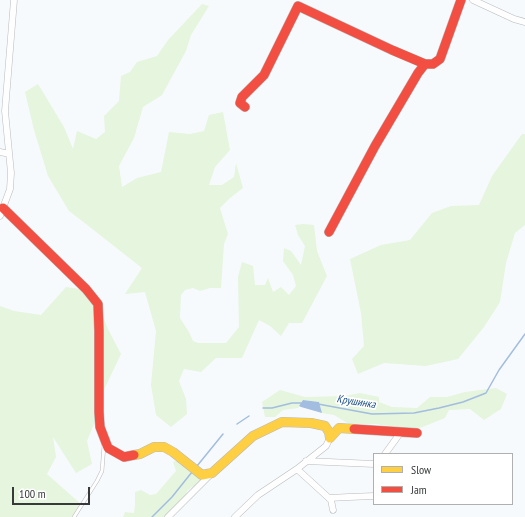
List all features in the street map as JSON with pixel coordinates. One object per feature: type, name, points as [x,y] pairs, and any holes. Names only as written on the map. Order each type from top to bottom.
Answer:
[{"type":"street","points":[[14,0],[5,110],[11,173],[10,190],[1,212],[86,289],[98,304],[100,427],[108,448],[124,457],[140,454],[154,447],[164,447],[173,452],[202,475],[212,473]]},
{"type":"street","points":[[245,107],[240,103],[242,97],[264,75],[298,6],[392,50],[425,64],[434,64],[440,59],[453,21],[462,1],[461,0]]},
{"type":"street","points":[[473,0],[514,19],[525,22]]},
{"type":"street","points":[[328,232],[375,146],[418,72],[425,64]]},
{"type":"street","points":[[0,152],[9,154]]},
{"type":"street","points":[[168,517],[212,473],[253,436],[282,422],[311,423],[339,428],[417,434]]},
{"type":"street","points":[[325,426],[329,432],[330,438]]},
{"type":"street","points":[[235,517],[258,495],[297,469],[326,446],[330,438],[339,428]]},
{"type":"street","points":[[386,453],[401,432]]},
{"type":"street","points":[[306,461],[373,464]]},
{"type":"street","points":[[297,469],[331,500],[333,510]]},
{"type":"street","points":[[329,498],[373,496]]},
{"type":"lane","points":[[74,517],[102,471],[104,438]]},
{"type":"green space","points":[[202,4],[209,6],[191,35],[186,51],[162,95],[143,107],[134,138],[119,166],[122,187],[137,178],[161,172],[169,132],[190,134],[204,131],[209,115],[223,112],[230,150],[215,167],[209,185],[222,185],[234,177],[236,163],[243,188],[220,208],[228,234],[224,244],[221,288],[210,288],[200,291],[193,288],[185,290],[181,295],[180,318],[193,341],[198,343],[226,343],[239,327],[238,277],[242,262],[253,266],[255,285],[265,285],[268,278],[273,292],[281,287],[289,295],[296,286],[293,275],[283,261],[284,248],[291,251],[301,265],[305,246],[298,235],[295,225],[314,225],[317,251],[327,276],[302,323],[289,323],[281,336],[270,326],[259,320],[242,358],[216,358],[201,372],[184,369],[179,381],[186,399],[187,414],[171,427],[156,415],[151,385],[156,331],[145,292],[125,294],[142,268],[69,211],[48,176],[34,130],[25,92],[38,84],[64,127],[73,149],[77,131],[96,139],[105,132],[104,116],[119,101],[121,76],[130,72],[137,62],[157,56],[168,40]]},
{"type":"green space","points":[[522,134],[525,134],[525,225],[515,233],[506,263],[500,302],[484,327],[458,359],[426,366],[384,363],[358,374],[352,359],[364,346],[361,313],[350,259],[381,245],[410,240],[432,213],[451,206],[479,205],[492,176]]},
{"type":"green space","points":[[66,287],[87,290],[98,304],[108,329],[121,354],[102,394],[99,412],[87,441],[92,464],[76,473],[53,437],[56,457],[47,474],[82,505],[73,517],[0,517],[0,306],[14,311],[41,315]]},
{"type":"green space","points":[[496,388],[507,394],[501,409],[484,420],[470,409],[449,410],[445,418],[415,430],[375,424],[349,424],[334,415],[322,413],[319,402],[303,400],[298,408],[283,410],[275,417],[265,417],[262,402],[280,390],[305,397],[345,396],[360,393],[379,397],[379,402],[392,407],[417,408],[430,397],[447,397],[465,392]]},
{"type":"green space","points":[[177,460],[203,479],[203,484],[192,487],[187,491],[185,499],[164,517],[123,517],[125,512],[134,513],[135,492],[141,490],[150,495],[156,494],[176,471],[173,462]]},
{"type":"water","points":[[303,400],[319,402],[322,413],[299,406]]},
{"type":"waterway","name":"Крушинка","points":[[318,404],[372,414],[414,413],[463,402],[486,393],[499,370],[525,334]]},
{"type":"waterway","name":"Крушинка","points":[[263,408],[272,408],[292,403],[302,403]]},
{"type":"waterway","name":"Крушинка","points":[[237,424],[249,416]]},
{"type":"waterway","name":"Крушинка","points":[[197,466],[223,434]]},
{"type":"waterway","name":"Крушинка","points":[[152,517],[172,497],[192,472]]},
{"type":"traffic: slow","points":[[134,455],[140,454],[154,447],[164,447],[173,452],[202,475],[212,473],[253,436],[282,422],[311,423],[325,426],[329,432],[330,438],[339,428],[354,429]]},
{"type":"traffic: jam","points":[[329,232],[375,146],[418,73],[425,64],[433,64],[440,59],[461,0]]},
{"type":"traffic: jam","points":[[245,107],[240,103],[242,97],[264,75],[298,6],[425,64]]},
{"type":"traffic: jam","points":[[3,208],[86,289],[98,304],[100,427],[108,448],[124,457],[134,455]]},
{"type":"traffic: jam","points":[[354,429],[417,433]]}]
